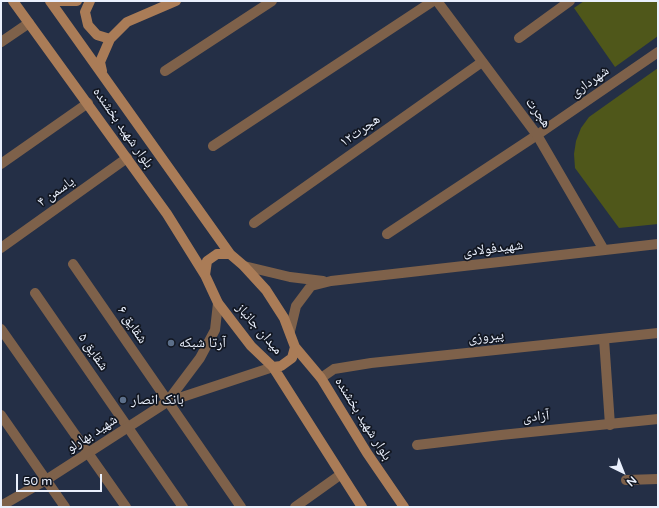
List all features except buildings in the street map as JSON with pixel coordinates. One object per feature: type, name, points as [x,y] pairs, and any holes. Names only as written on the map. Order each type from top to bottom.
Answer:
[{"type":"main road","name":"بلوار شهید بخشنده","points":[[13,1],[167,214],[205,275]]},
{"type":"main road","name":"بلوار شهید بخشنده","points":[[50,1],[230,254]]},
{"type":"main road","points":[[60,1],[77,1]]},
{"type":"main road","points":[[90,1],[85,12],[88,25],[97,35],[110,39]]},
{"type":"main road","points":[[104,75],[100,62],[110,39],[127,22],[176,1]]},
{"type":"main road","points":[[205,275],[207,261],[217,254],[230,254]]},
{"type":"main road","name":"میدان جانباز","points":[[205,275],[218,303],[251,346],[273,367],[281,366],[292,358],[295,347],[284,318],[266,290],[244,266],[230,254]]},
{"type":"main road","name":"بلوار شهید بخشنده","points":[[295,347],[320,378],[367,453],[404,507]]},
{"type":"main road","points":[[273,367],[340,475],[362,507]]},
{"type":"street","points":[[165,71],[272,1]]},
{"type":"street","points":[[214,146],[433,1]]},
{"type":"street","name":"هجرت","points":[[437,1],[537,135],[604,250]]},
{"type":"street","points":[[519,38],[570,1]]},
{"type":"street","points":[[1,42],[29,23]]},
{"type":"street","name":"شهرداری","points":[[387,234],[537,135],[658,52]]},
{"type":"street","name":"هجرت۱۲","points":[[254,223],[482,62]]},
{"type":"street","points":[[1,164],[88,103]]},
{"type":"street","name":"یاسمن ۴","points":[[1,248],[126,158]]},
{"type":"street","name":"شهیدفولادی","points":[[331,281],[658,244]]},
{"type":"street","name":"شقایق ۶","points":[[73,264],[241,507]]},
{"type":"street","points":[[244,266],[290,277],[331,281]]},
{"type":"street","points":[[290,331],[296,306],[311,286],[331,281]]},
{"type":"street","name":"شقایق ۵","points":[[34,293],[183,507]]},
{"type":"street","points":[[167,402],[200,358],[212,336],[215,330],[218,303]]},
{"type":"street","points":[[1,329],[126,507]]},
{"type":"street","name":"پیروزی","points":[[320,378],[334,369],[371,363],[658,333]]},
{"type":"street","points":[[604,339],[610,425]]},
{"type":"street","points":[[167,402],[273,367]]},
{"type":"street","name":"شهید بهارلو","points":[[33,489],[167,402]]},
{"type":"street","points":[[1,415],[65,507]]},
{"type":"street","name":"آزادی","points":[[417,445],[658,419]]},
{"type":"street","points":[[295,507],[340,475]]},
{"type":"street","points":[[626,480],[658,479]]},
{"type":"street","points":[[2,504],[33,489]]},
{"type":"street","points":[[15,507],[33,489]]},
{"type":"green space","points":[[584,1],[658,1],[658,36],[615,67],[574,8]]},
{"type":"green space","points":[[658,68],[658,224],[619,228],[575,168],[574,154],[576,141],[581,128],[589,117]]},
{"type":"place","name":"آرتا شبکه","points":[[171,343]]},
{"type":"place","name":"بانک انصار","points":[[123,400]]}]
